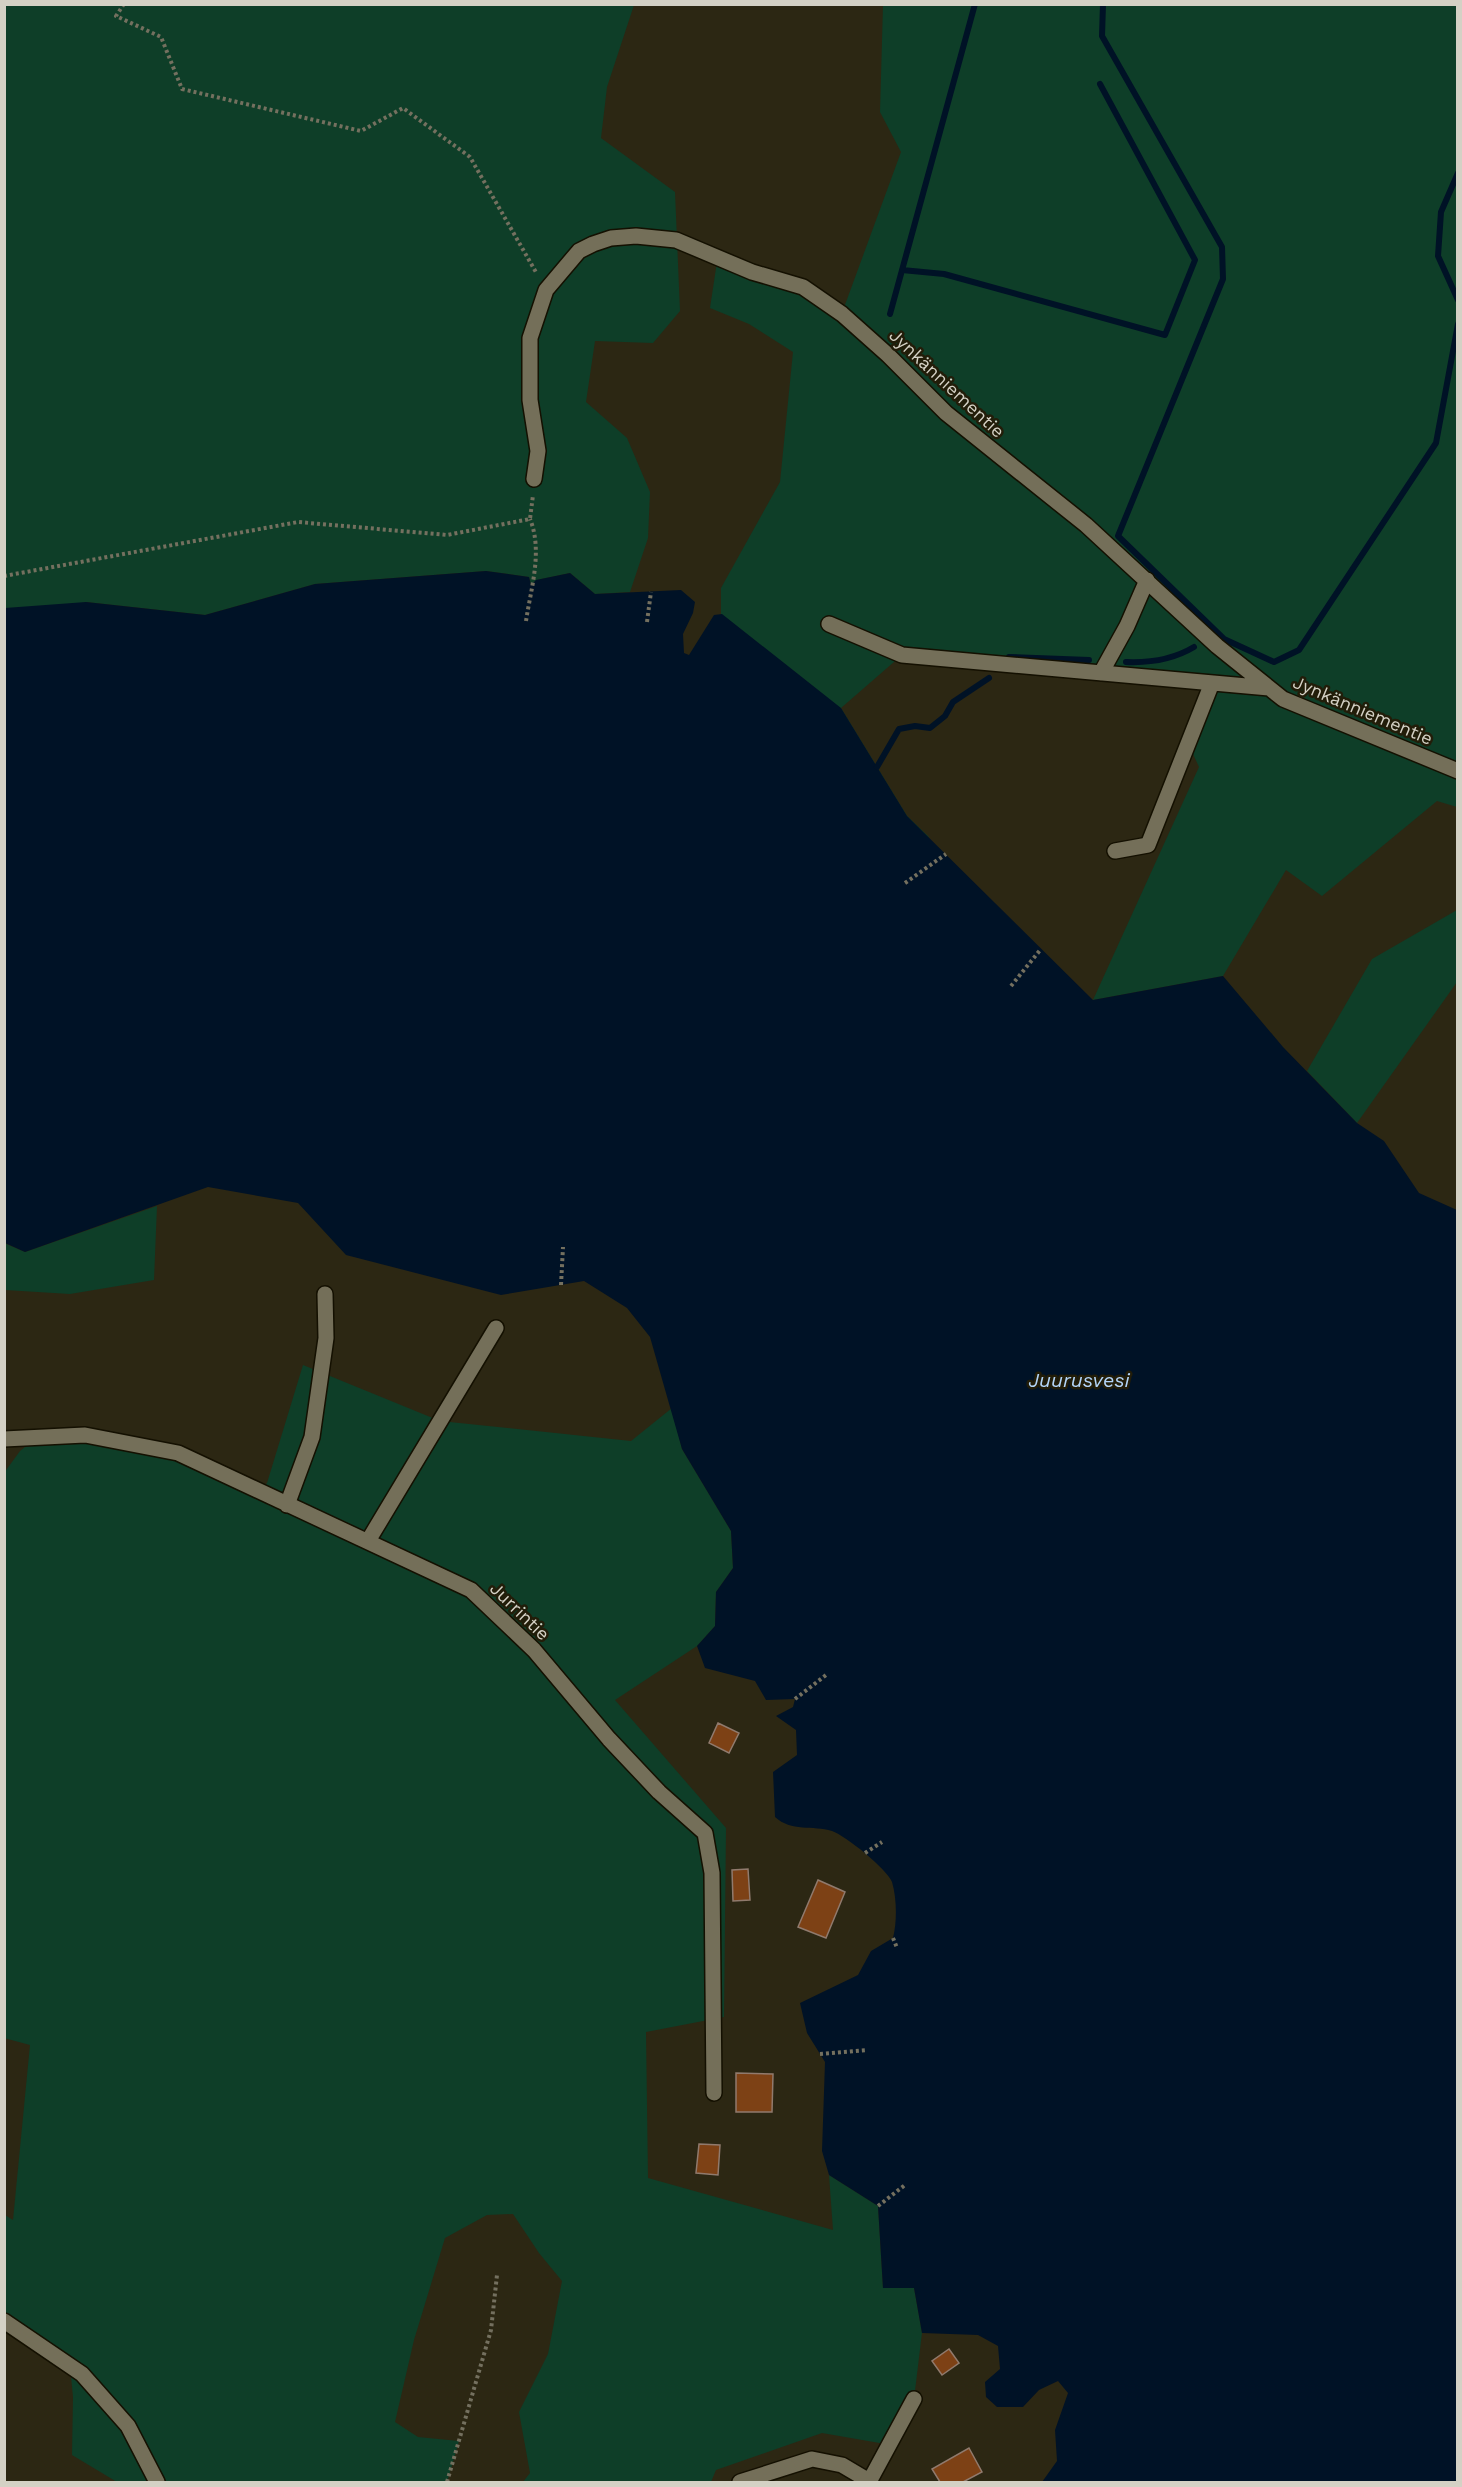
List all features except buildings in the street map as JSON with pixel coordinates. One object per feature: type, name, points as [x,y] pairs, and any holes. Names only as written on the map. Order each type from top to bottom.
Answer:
[{"type":"street","name":"Jynkänniementie","points":[[534,479],[538,451],[530,400],[530,338],[546,290],[579,251],[611,238],[636,236],[676,240],[752,272],[803,287],[842,314],[888,355],[946,413],[1086,525],[1217,646],[1282,699],[1458,771]]},
{"type":"street","points":[[1101,673],[1127,626],[1147,580]]},
{"type":"street","points":[[829,624],[902,655],[1269,688]]},
{"type":"street","points":[[1115,851],[1148,845],[1212,682]]},
{"type":"street","points":[[287,1505],[312,1437],[326,1338],[326,1294]]},
{"type":"street","points":[[368,1541],[496,1328]]},
{"type":"street","name":"Jurrintie","points":[[4,1438],[85,1436],[178,1453],[471,1590],[534,1650],[609,1739],[659,1792],[705,1833],[712,1873],[714,2093]]},
{"type":"street","points":[[4,2321],[82,2374],[128,2426],[157,2482]]},
{"type":"street","points":[[740,2482],[812,2460],[842,2465],[869,2482],[914,2399]]},
{"type":"path","points":[[124,4],[116,16],[161,37],[182,89],[360,131],[403,108],[470,157],[546,290]]},
{"type":"path","points":[[526,621],[537,549],[537,536],[530,519],[534,479]]},
{"type":"path","points":[[4,576],[298,522],[447,535],[530,519]]},
{"type":"path","points":[[647,622],[651,592]]},
{"type":"path","points":[[905,883],[946,854]]},
{"type":"path","points":[[1011,986],[1041,949]]},
{"type":"path","points":[[561,1285],[563,1247]]},
{"type":"path","points":[[795,1699],[826,1675]]},
{"type":"path","points":[[865,1853],[882,1842]]},
{"type":"path","points":[[893,1938],[897,1948]]},
{"type":"path","points":[[820,2054],[867,2050]]},
{"type":"path","points":[[878,2206],[905,2185]]},
{"type":"path","points":[[447,2482],[491,2330],[497,2275]]},
{"type":"green space","points":[[4,5],[634,5],[607,87],[601,138],[675,192],[680,311],[653,343],[595,341],[586,402],[627,438],[650,492],[648,538],[630,592],[595,594],[570,573],[537,580],[531,585],[529,577],[486,571],[315,584],[205,615],[86,602],[5,624]]},
{"type":"green space","points":[[883,5],[1457,5],[1457,807],[1437,801],[1322,896],[1286,870],[1223,976],[1093,1000],[1199,767],[1188,743],[1212,683],[902,655],[841,708],[907,816],[929,837],[898,862],[721,615],[721,588],[780,482],[793,352],[749,324],[710,308],[718,255],[842,313],[901,152],[880,112]]},
{"type":"green space","points":[[1457,910],[1457,982],[1357,1123],[1307,1071],[1372,959]]},
{"type":"green space","points":[[157,1206],[154,1280],[70,1294],[5,1290],[4,1243],[25,1252]]},
{"type":"green space","points":[[303,1365],[440,1421],[631,1441],[672,1408],[682,1449],[731,1531],[733,1568],[716,1592],[715,1626],[697,1646],[615,1700],[726,1828],[724,2017],[646,2032],[648,2178],[833,2230],[829,2175],[878,2206],[883,2288],[914,2288],[922,2333],[914,2399],[891,2445],[822,2433],[716,2470],[711,2482],[523,2482],[530,2473],[519,2412],[548,2354],[562,2281],[539,2253],[513,2214],[487,2215],[445,2238],[414,2340],[395,2422],[418,2437],[459,2441],[447,2482],[117,2482],[72,2455],[73,2397],[70,2366],[5,2321],[5,2215],[13,2220],[30,2045],[4,2038],[4,1473],[20,1451],[38,1437],[85,1435],[178,1453],[258,1492],[267,1483]]},
{"type":"water","name":"Juurusvesi","points":[[486,571],[529,577],[531,585],[536,580],[570,573],[595,594],[681,590],[695,602],[693,613],[683,634],[684,653],[689,655],[714,615],[722,614],[841,708],[907,816],[1093,1000],[1223,976],[1283,1047],[1357,1123],[1384,1141],[1419,1193],[1457,1210],[1457,2482],[1042,2482],[1057,2461],[1055,2430],[1068,2393],[1058,2381],[1039,2390],[1023,2407],[997,2407],[986,2397],[985,2382],[1000,2369],[998,2346],[978,2335],[922,2333],[914,2288],[883,2288],[878,2206],[829,2175],[822,2151],[825,2062],[807,2033],[800,2003],[858,1975],[871,1951],[893,1938],[896,1910],[892,1882],[875,1861],[838,1834],[825,1829],[788,1825],[775,1817],[773,1772],[797,1755],[796,1730],[776,1716],[793,1707],[795,1699],[766,1700],[755,1681],[705,1668],[697,1646],[715,1626],[716,1592],[733,1568],[731,1531],[682,1449],[650,1337],[627,1308],[584,1281],[501,1295],[346,1255],[298,1203],[208,1187],[25,1252],[5,1243],[5,608],[86,602],[205,615],[315,584]]},
{"type":"waterway","points":[[890,314],[975,4]]},
{"type":"waterway","points":[[1103,4],[1102,36],[1222,247],[1223,279],[1118,536],[1224,639],[1274,662],[1299,650],[1436,443],[1458,324]]},
{"type":"waterway","points":[[902,270],[944,274],[1165,335],[1195,260],[1100,84]]},
{"type":"waterway","points":[[1458,173],[1441,212],[1438,256],[1458,300]]},
{"type":"waterway","points":[[1126,662],[1161,659],[1178,655],[1194,647]]},
{"type":"waterway","points":[[1009,657],[1089,660]]},
{"type":"waterway","points":[[877,767],[899,729],[915,726],[930,728],[945,716],[953,702],[989,678]]}]
